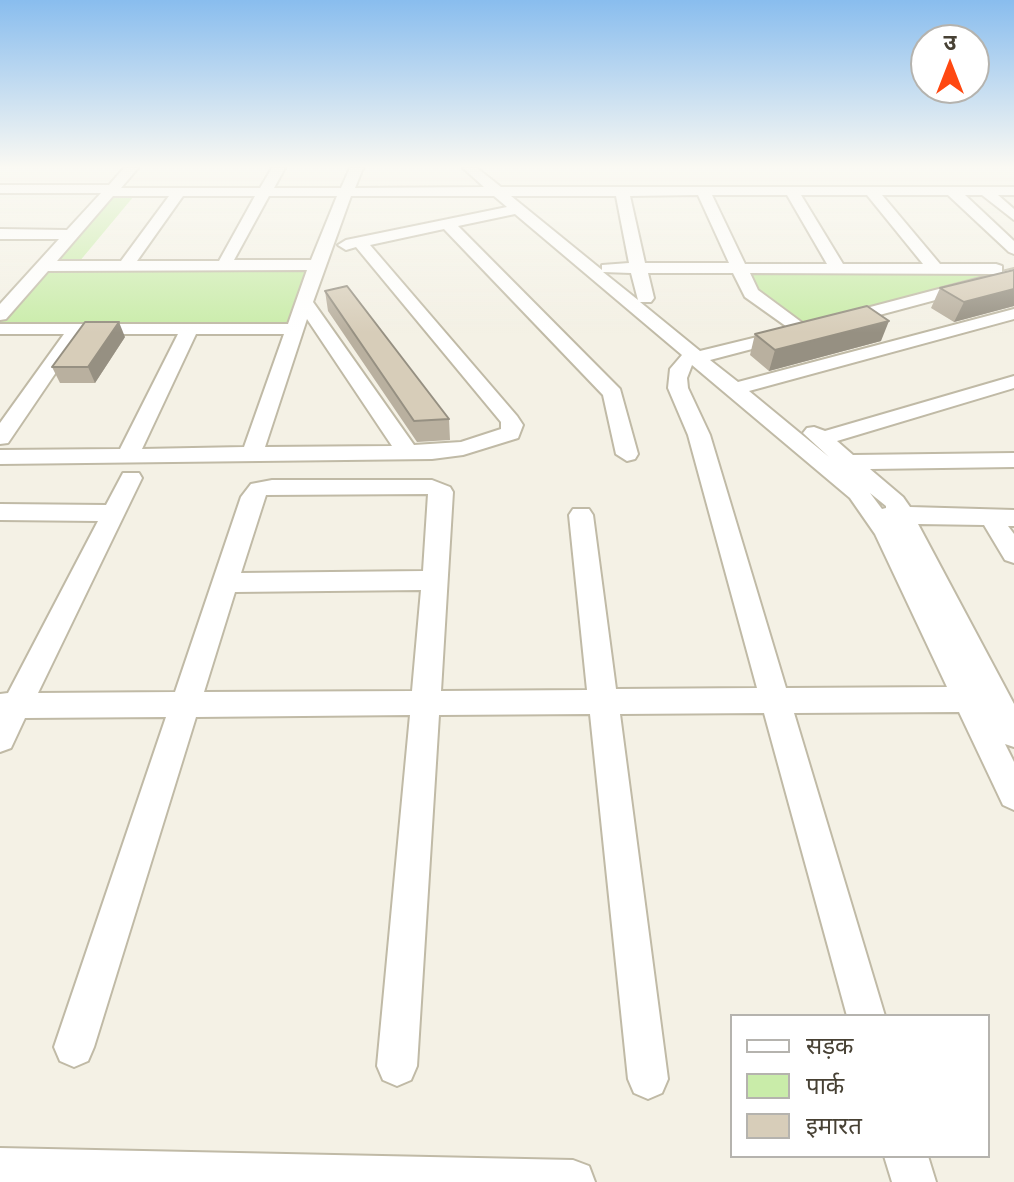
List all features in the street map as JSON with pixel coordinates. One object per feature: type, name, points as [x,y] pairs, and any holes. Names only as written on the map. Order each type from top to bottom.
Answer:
[{"type":"street","points":[[0,315],[82,223]]},
{"type":"street","points":[[125,266],[156,223]]},
{"type":"street","points":[[224,265],[247,223]]},
{"type":"street","points":[[252,455],[334,223]]},
{"type":"street","points":[[43,266],[224,265],[320,258],[400,223]]},
{"type":"street","points":[[446,223],[613,393],[627,454]]},
{"type":"street","points":[[542,223],[750,391],[822,439],[883,488],[903,515],[982,700],[1014,795]]},
{"type":"street","points":[[546,223],[645,298],[703,354]]},
{"type":"street","points":[[629,223],[645,298]]},
{"type":"street","points":[[718,223],[751,293],[803,330]]},
{"type":"street","points":[[811,223],[839,270]]},
{"type":"street","points":[[898,223],[936,269]]},
{"type":"street","points":[[986,223],[1014,249]]},
{"type":"street","points":[[0,234],[71,235]]},
{"type":"street","points":[[0,478],[7,457],[129,467],[252,455],[408,453],[463,448],[511,433],[513,425],[360,242]]},
{"type":"street","points":[[608,268],[1014,271]]},
{"type":"street","points":[[865,1014],[699,435],[678,391],[683,363],[703,354],[803,330],[1014,271]]},
{"type":"street","points":[[305,303],[408,453]]},
{"type":"street","points":[[750,391],[1014,314]]},
{"type":"street","points":[[750,391],[1014,327]]},
{"type":"street","points":[[0,329],[296,329]]},
{"type":"street","points":[[0,438],[77,329]]},
{"type":"street","points":[[0,739],[8,706],[114,513],[129,467],[190,329]]},
{"type":"street","points":[[822,439],[1014,382]]},
{"type":"street","points":[[750,391],[858,493],[886,531],[982,700],[1014,734]]},
{"type":"street","points":[[850,462],[1014,460]]},
{"type":"street","points":[[74,1047],[253,497],[259,489],[272,487],[440,490],[427,702],[397,1066]]},
{"type":"street","points":[[0,512],[114,513]]},
{"type":"street","points":[[874,514],[1002,518],[1014,554]]},
{"type":"street","points":[[581,515],[648,1079]]},
{"type":"street","points":[[226,583],[436,580]]},
{"type":"street","points":[[8,706],[982,700]]},
{"type":"street","points":[[907,1158],[914,1182]]},
{"type":"street","points":[[0,1170],[44,1176],[573,1182]]},
{"type":"green space","points":[[89,223],[111,223],[79,262],[54,262]]},
{"type":"green space","points":[[310,267],[290,326],[0,326],[0,320],[46,268]]},
{"type":"green space","points":[[1014,270],[803,328],[754,292],[745,272]]},
{"type":"building","points":[[1014,270],[1014,289],[964,302],[940,288]]},
{"type":"building","points":[[347,286],[449,419],[414,421],[325,291]]},
{"type":"building","points":[[867,306],[889,321],[775,350],[755,334]]},
{"type":"building","points":[[85,322],[119,322],[88,367],[52,367]]}]
